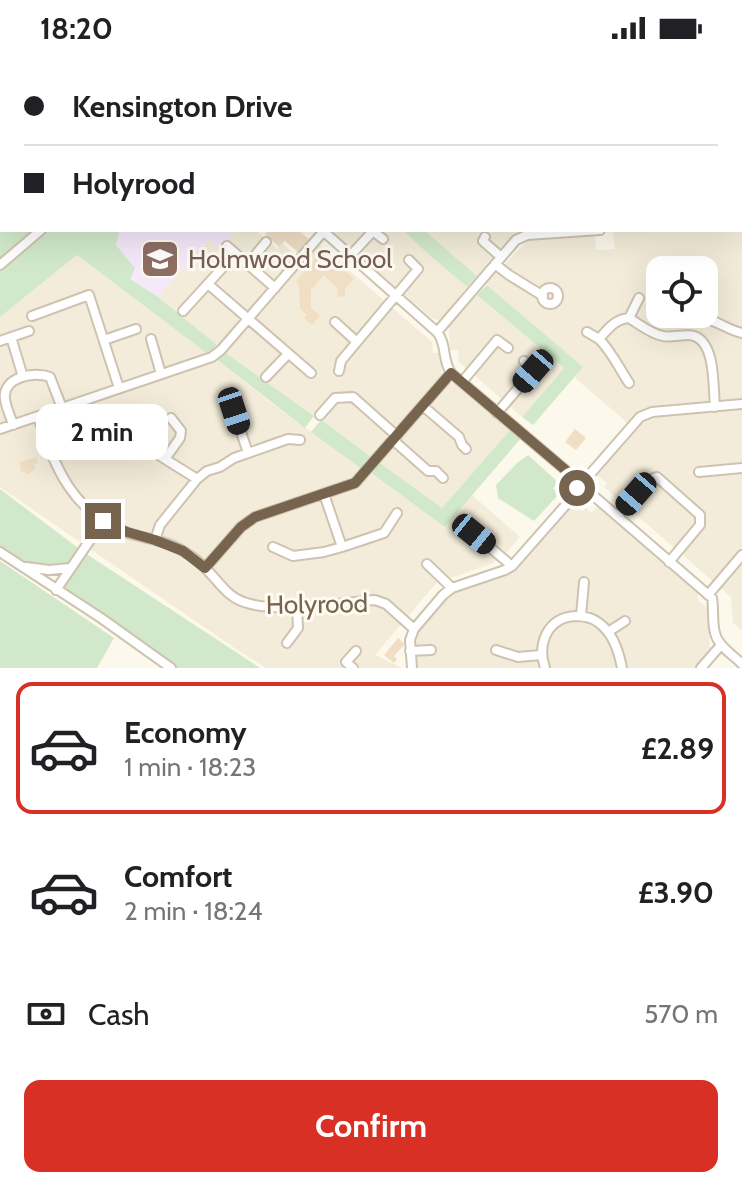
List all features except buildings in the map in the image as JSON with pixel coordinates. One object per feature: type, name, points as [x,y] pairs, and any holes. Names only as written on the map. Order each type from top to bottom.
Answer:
[{"type":"street","points":[[0,265],[39,232]]},
{"type":"street","points":[[0,429],[212,357],[321,232]]},
{"type":"street","points":[[323,232],[437,332],[443,339],[446,365],[451,373],[712,598],[715,634],[721,645],[742,664]]},
{"type":"street","points":[[350,256],[371,232]]},
{"type":"street","points":[[375,232],[383,239]]},
{"type":"street","points":[[437,332],[516,240],[542,232]]},
{"type":"street","points":[[482,240],[509,275],[543,296]]},
{"type":"street","points":[[248,264],[266,242]]},
{"type":"street","points":[[227,246],[275,288]]},
{"type":"street","points":[[409,260],[427,277]]},
{"type":"street","points":[[183,311],[225,265]]},
{"type":"street","points":[[339,371],[341,361],[418,269]]},
{"type":"street","points":[[208,284],[311,373]]},
{"type":"street","points":[[32,316],[89,295],[119,388]]},
{"type":"street","points":[[629,318],[639,298]]},
{"type":"street","points":[[599,339],[622,318],[629,318],[659,336],[693,335],[707,348],[711,358],[715,407]]},
{"type":"street","points":[[718,321],[742,333]]},
{"type":"street","points":[[335,322],[357,342]]},
{"type":"street","points":[[693,335],[695,328]]},
{"type":"street","points":[[104,340],[136,329]]},
{"type":"street","points":[[0,341],[29,331]]},
{"type":"street","points":[[587,332],[609,349],[629,383]]},
{"type":"street","points":[[11,337],[23,377]]},
{"type":"street","points":[[151,339],[161,374]]},
{"type":"street","points":[[462,382],[497,340],[508,348]]},
{"type":"street","points":[[266,377],[288,354]]},
{"type":"street","points":[[497,413],[533,371],[524,361]]},
{"type":"street","points":[[13,425],[5,393],[15,380],[23,377],[35,373],[50,377],[62,408]]},
{"type":"street","points":[[205,568],[241,527],[255,517],[355,483],[451,373]]},
{"type":"street","points":[[320,415],[335,398],[353,397],[428,471],[436,471],[443,478]]},
{"type":"street","points":[[412,668],[410,640],[414,629],[443,595],[452,588],[512,566],[640,417],[652,412],[742,404]]},
{"type":"street","points":[[423,406],[459,437],[467,449]]},
{"type":"street","points":[[234,411],[248,453]]},
{"type":"street","name":"Holyrood","points":[[38,417],[50,454],[73,495],[103,521],[183,551],[205,568],[230,595],[244,603],[264,607],[375,600],[386,604],[414,629]]},
{"type":"street","points":[[165,459],[180,438],[181,431],[171,418]]},
{"type":"street","points":[[155,540],[160,525],[207,471],[288,439],[300,440]]},
{"type":"street","points":[[129,443],[138,440],[197,479]]},
{"type":"street","points":[[699,472],[742,468]]},
{"type":"street","points":[[617,516],[648,480],[657,477],[700,515],[700,525],[669,562]]},
{"type":"street","points":[[324,494],[342,547]]},
{"type":"street","points":[[273,547],[293,556],[324,552],[384,533],[397,513]]},
{"type":"street","points":[[56,590],[103,521]]},
{"type":"street","points":[[474,534],[512,566]]},
{"type":"street","points":[[0,552],[171,668]]},
{"type":"street","points":[[708,595],[741,556]]},
{"type":"street","points":[[427,564],[452,588]]},
{"type":"street","points":[[21,566],[49,570],[70,568]]},
{"type":"street","points":[[581,616],[584,582]]},
{"type":"street","points":[[287,643],[298,628],[297,606]]},
{"type":"street","points":[[545,668],[541,655],[546,632],[557,621],[569,616],[581,616],[600,623],[608,632],[622,668]]},
{"type":"street","points":[[608,632],[625,621]]},
{"type":"street","points":[[701,668],[721,645]]},
{"type":"street","points":[[410,651],[431,650]]},
{"type":"street","points":[[496,650],[518,657],[541,655]]},
{"type":"street","points":[[347,666],[356,651]]},
{"type":"shaded area","name":"Holmwood School","points":[[119,232],[234,232],[220,249],[209,240],[158,297],[130,279],[116,245]]},
{"type":"shaded area","points":[[234,232],[258,232],[277,249],[283,244],[305,263],[320,245],[432,342],[433,353],[441,353],[442,376],[372,457],[226,353],[158,297],[209,240],[220,249]]},
{"type":"shaded area","points":[[335,232],[405,232],[467,287],[441,320],[433,319]]},
{"type":"shaded area","points":[[426,232],[524,232],[511,240],[477,276]]},
{"type":"shaded area","points":[[613,232],[742,232],[742,631],[733,623],[731,597],[604,487],[607,483],[597,475],[636,430],[575,378],[582,367],[486,284],[527,241],[595,235],[596,250],[615,249]]},
{"type":"shaded area","points":[[77,255],[279,409],[445,526],[472,495],[520,537],[491,564],[448,579],[443,575],[375,655],[402,668],[266,668],[0,487],[0,317]]},
{"type":"shaded area","points":[[477,295],[564,368],[522,417],[459,362],[458,350],[450,350],[449,326]]},
{"type":"shaded area","points":[[449,383],[457,383],[510,430],[442,508],[380,463]]},
{"type":"shaded area","points":[[572,503],[591,513],[598,506],[698,592],[698,600],[708,609],[710,649],[694,668],[417,668],[419,631],[448,597],[515,569]]},
{"type":"green space","points":[[0,232],[119,232],[116,245],[135,268],[130,279],[158,297],[217,345],[208,354],[77,255],[0,317]]},
{"type":"green space","points":[[405,232],[426,232],[477,276],[467,287]]},
{"type":"green space","points":[[487,285],[583,367],[533,425],[522,417],[564,368],[477,295]]},
{"type":"green space","points":[[226,353],[314,416],[305,428],[216,359]]},
{"type":"green space","points":[[321,420],[370,456],[362,469],[311,432]]},
{"type":"green space","points":[[510,430],[521,438],[445,527],[371,473],[380,463],[442,508]]},
{"type":"green space","points":[[528,455],[559,483],[553,488],[559,494],[534,521],[498,498],[496,485]]},
{"type":"green space","points":[[0,489],[82,551],[260,668],[171,668],[56,590],[70,570],[21,566],[0,552]]},
{"type":"green space","points":[[0,561],[114,638],[97,668],[0,668]]},
{"type":"place","name":"Holmwood School","points":[[160,259]]},
{"type":"route","points":[[103,521],[183,551],[205,568],[241,527],[255,517],[355,483],[451,373],[569,473],[577,481],[577,488]]}]
